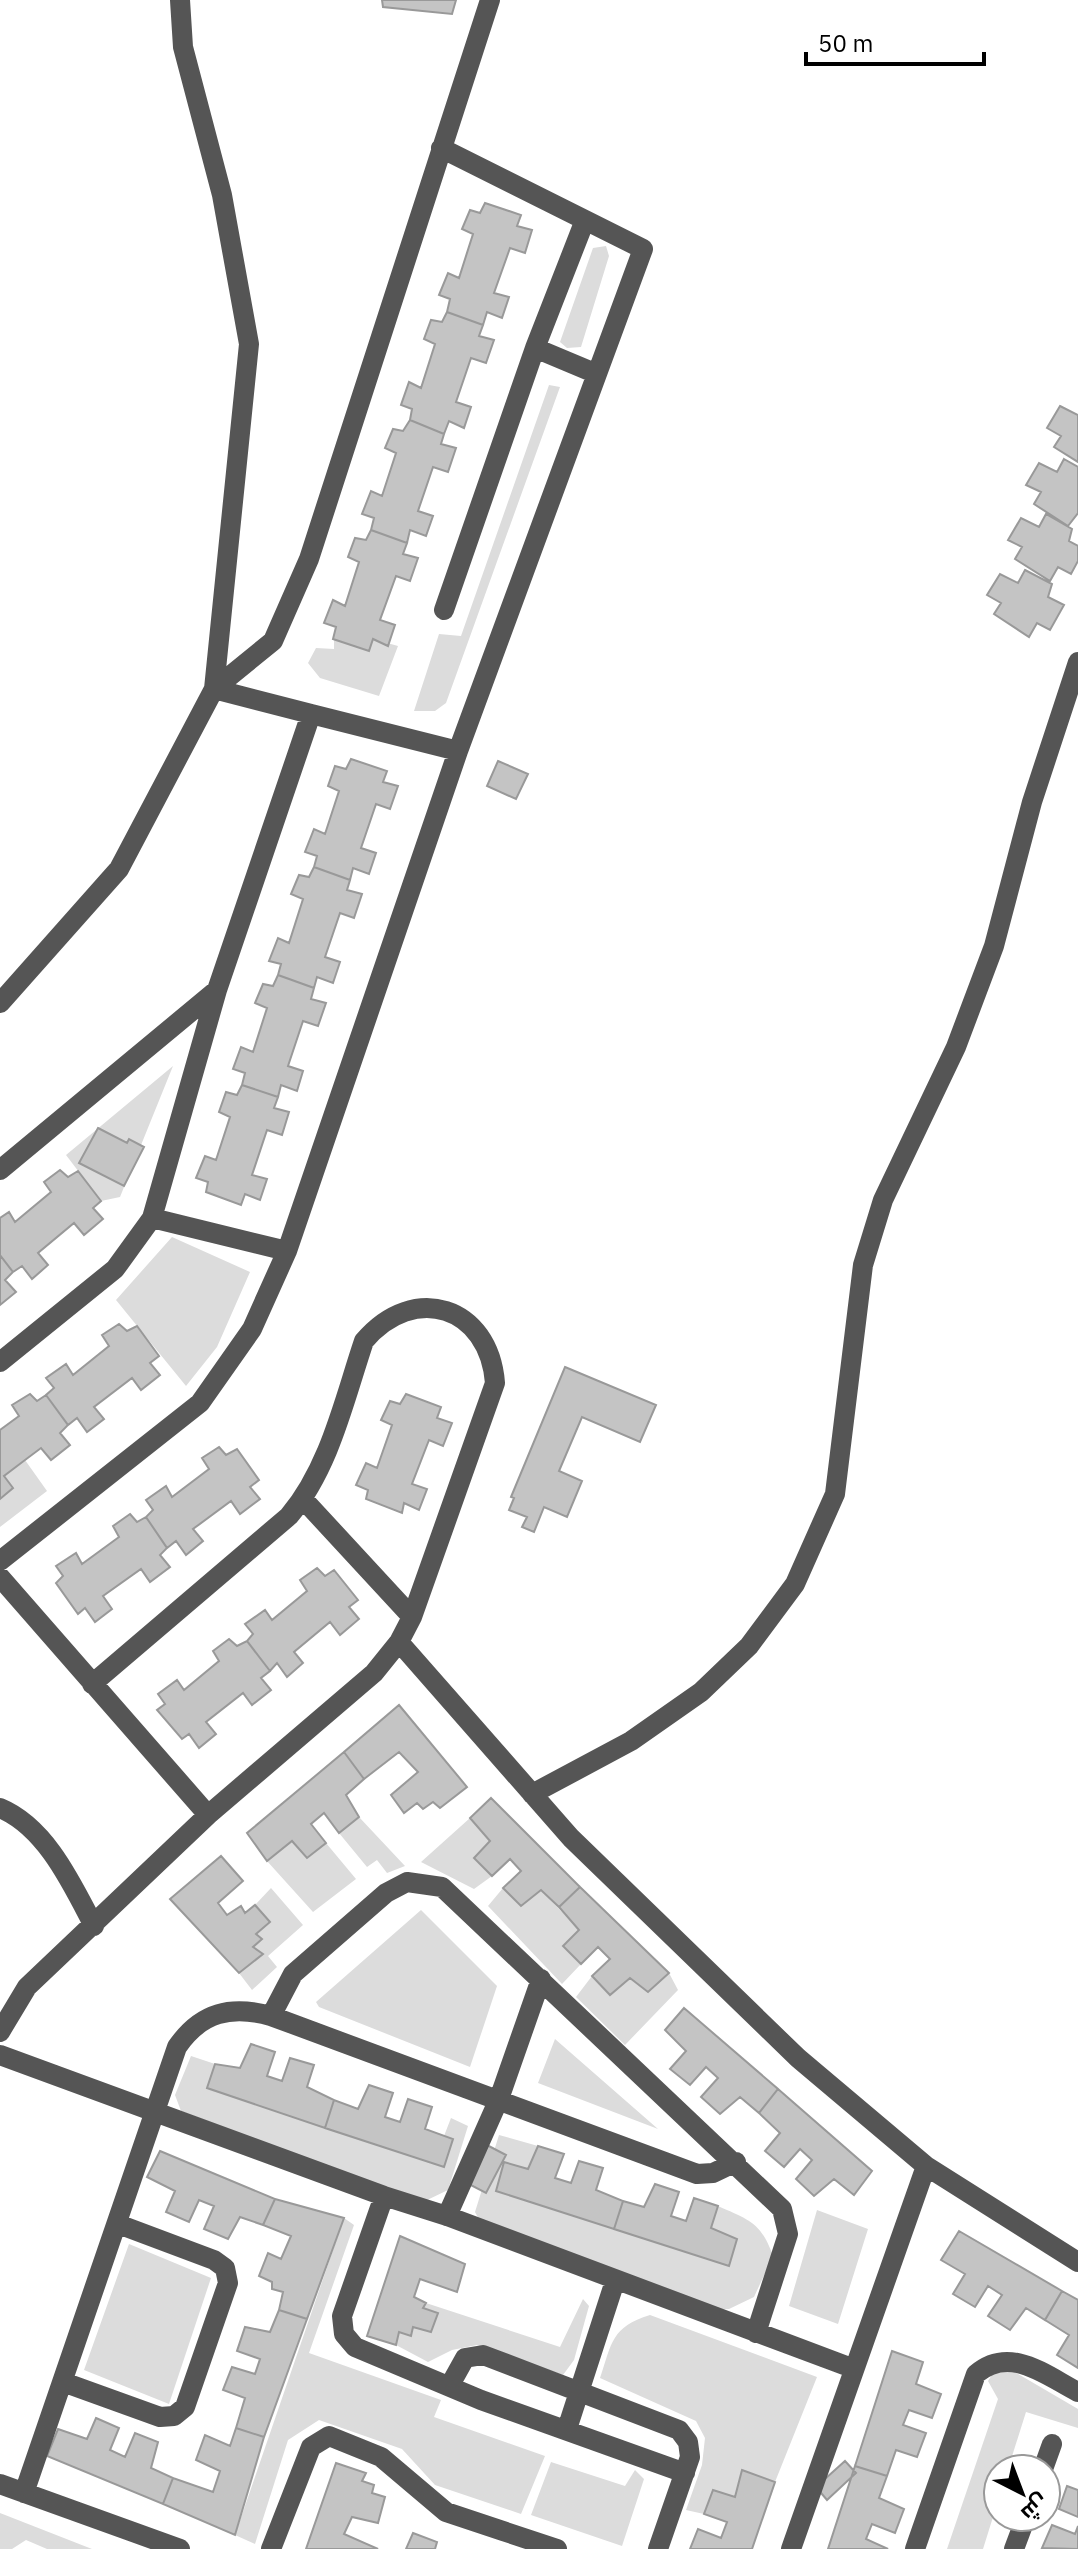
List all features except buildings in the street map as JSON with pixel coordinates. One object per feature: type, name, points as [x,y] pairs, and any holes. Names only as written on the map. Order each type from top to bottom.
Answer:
[{"type":"street","points":[[0,1003],[119,869],[214,689],[249,344],[222,195],[183,47],[180,0]]},
{"type":"street","points":[[214,689],[273,641],[309,559],[490,0]]},
{"type":"street","points":[[0,1561],[200,1403],[252,1329],[287,1251],[458,751],[643,249],[441,148]]},
{"type":"street","points":[[444,610],[535,348],[585,220]]},
{"type":"street","points":[[535,348],[597,374]]},
{"type":"street","points":[[532,1794],[631,1741],[701,1692],[749,1646],[795,1584],[835,1494],[863,1265],[883,1200],[956,1047],[994,946],[1032,802],[1078,662]]},
{"type":"street","points":[[214,689],[458,751]]},
{"type":"street","points":[[0,1362],[115,1269],[152,1218],[217,990],[311,714]]},
{"type":"street","points":[[0,1170],[217,990]]},
{"type":"street","points":[[152,1218],[287,1251]]},
{"type":"street","points":[[0,2032],[27,1987],[208,1815],[374,1673],[399,1642],[412,1617],[495,1383],[494,1362],[486,1343],[473,1327],[456,1315],[436,1308],[405,1311],[378,1325],[364,1341],[321,1465],[303,1499],[281,1524],[92,1684]]},
{"type":"street","points":[[303,1499],[412,1617]]},
{"type":"street","points":[[0,1577],[208,1815]]},
{"type":"street","points":[[399,1642],[571,1838],[696,1963],[798,2058],[926,2166],[1078,2262]]},
{"type":"street","points":[[0,1808],[17,1815],[65,1871],[94,1926]]},
{"type":"street","points":[[271,2016],[293,1974],[386,1893],[407,1882],[442,1887],[774,2198],[787,2221],[785,2247],[756,2333]]},
{"type":"street","points":[[447,2216],[499,2099],[541,1979]]},
{"type":"street","points":[[24,2493],[177,2047],[197,2024],[225,2011],[240,2009],[271,2016],[697,2174],[713,2173],[736,2162]]},
{"type":"street","points":[[0,2055],[384,2196],[447,2216],[852,2368]]},
{"type":"street","points":[[791,2549],[852,2368],[926,2166]]},
{"type":"street","points":[[384,2196],[342,2316],[344,2334],[355,2347],[481,2400],[685,2473]]},
{"type":"street","points":[[63,2382],[160,2417],[174,2416],[185,2407],[228,2283],[225,2268],[214,2260],[118,2224]]},
{"type":"street","points":[[567,2429],[615,2281]]},
{"type":"street","points":[[450,2385],[461,2363],[477,2354],[580,2390],[679,2430],[690,2449],[685,2473],[658,2549]]},
{"type":"street","points":[[915,2549],[976,2374],[1000,2361],[1019,2362],[1078,2392]]},
{"type":"street","points":[[271,2549],[311,2447],[322,2438],[336,2436],[381,2457],[446,2512],[557,2549]]},
{"type":"street","points":[[1049,2453],[1052,2444]]},
{"type":"street","points":[[0,2484],[180,2549]]},
{"type":"shaded area","points":[[606,246],[609,256],[581,347],[567,348],[560,342],[593,248]]},
{"type":"shaded area","points":[[549,385],[560,387],[446,703],[435,711],[414,711],[439,634],[461,636]]},
{"type":"shaded area","points":[[334,639],[369,651],[373,639],[398,646],[379,696],[320,678],[308,663],[316,648],[334,649]]},
{"type":"shaded area","points":[[173,1066],[120,1197],[101,1201],[66,1155]]},
{"type":"shaded area","points":[[172,1237],[250,1272],[217,1347],[186,1386],[116,1300]]},
{"type":"shaded area","points":[[25,1460],[47,1491],[0,1527],[0,1499],[13,1488],[4,1476]]},
{"type":"shaded area","points":[[359,1817],[405,1866],[387,1873],[377,1860],[367,1867],[339,1833]]},
{"type":"shaded area","points":[[470,1818],[490,1841],[475,1858],[492,1876],[474,1889],[421,1862]]},
{"type":"shaded area","points":[[292,1841],[307,1858],[326,1843],[356,1879],[313,1912],[267,1861]]},
{"type":"shaded area","points":[[271,1888],[303,1925],[268,1956],[277,1967],[252,1990],[239,1973],[263,1954],[253,1947],[256,1934],[270,1922],[255,1905]]},
{"type":"shaded area","points":[[503,1888],[521,1906],[541,1890],[579,1930],[563,1946],[581,1964],[562,1984],[488,1906]]},
{"type":"shaded area","points":[[421,1910],[497,1986],[470,2067],[319,2007],[316,2002]]},
{"type":"shaded area","points":[[669,1973],[678,1990],[625,2045],[576,1997],[592,1976],[610,1994],[630,1978],[648,1992]]},
{"type":"shaded area","points":[[555,2039],[658,2129],[538,2083]]},
{"type":"shaded area","points":[[191,2056],[215,2064],[207,2088],[444,2167],[453,2140],[444,2136],[451,2118],[468,2126],[448,2190],[423,2202],[181,2111],[175,2095]]},
{"type":"shaded area","points":[[499,2135],[538,2146],[528,2169],[504,2162],[496,2191],[729,2266],[737,2239],[711,2228],[718,2206],[746,2219],[764,2236],[773,2256],[754,2297],[729,2309],[709,2310],[482,2225],[475,2212]]},
{"type":"shaded area","points":[[817,2210],[868,2229],[838,2324],[789,2306]]},
{"type":"shaded area","points":[[344,2218],[354,2225],[309,2353],[441,2400],[434,2417],[545,2456],[521,2514],[435,2485],[402,2449],[319,2420],[288,2440],[255,2544],[235,2535]]},
{"type":"shaded area","points":[[129,2244],[211,2278],[169,2404],[84,2370]]},
{"type":"shaded area","points":[[583,2299],[589,2306],[574,2360],[563,2375],[477,2345],[452,2350],[428,2362],[396,2345],[399,2332],[411,2336],[413,2327],[431,2332],[437,2313],[423,2308],[426,2303],[560,2347]]},
{"type":"shaded area","points":[[650,2315],[817,2377],[775,2482],[743,2470],[735,2497],[713,2490],[704,2514],[686,2510],[702,2465],[705,2438],[696,2421],[600,2378],[611,2346],[620,2331]]},
{"type":"shaded area","points":[[1006,2367],[1078,2409],[1078,2428],[1026,2412],[1013,2453],[982,2453],[982,2533],[988,2533],[983,2549],[947,2549],[998,2399],[988,2381],[995,2370]]},
{"type":"shaded area","points":[[551,2462],[625,2486],[635,2470],[644,2479],[622,2546],[531,2515]]},
{"type":"shaded area","points":[[0,2513],[92,2549],[47,2549],[26,2540],[12,2549],[0,2549]]}]
